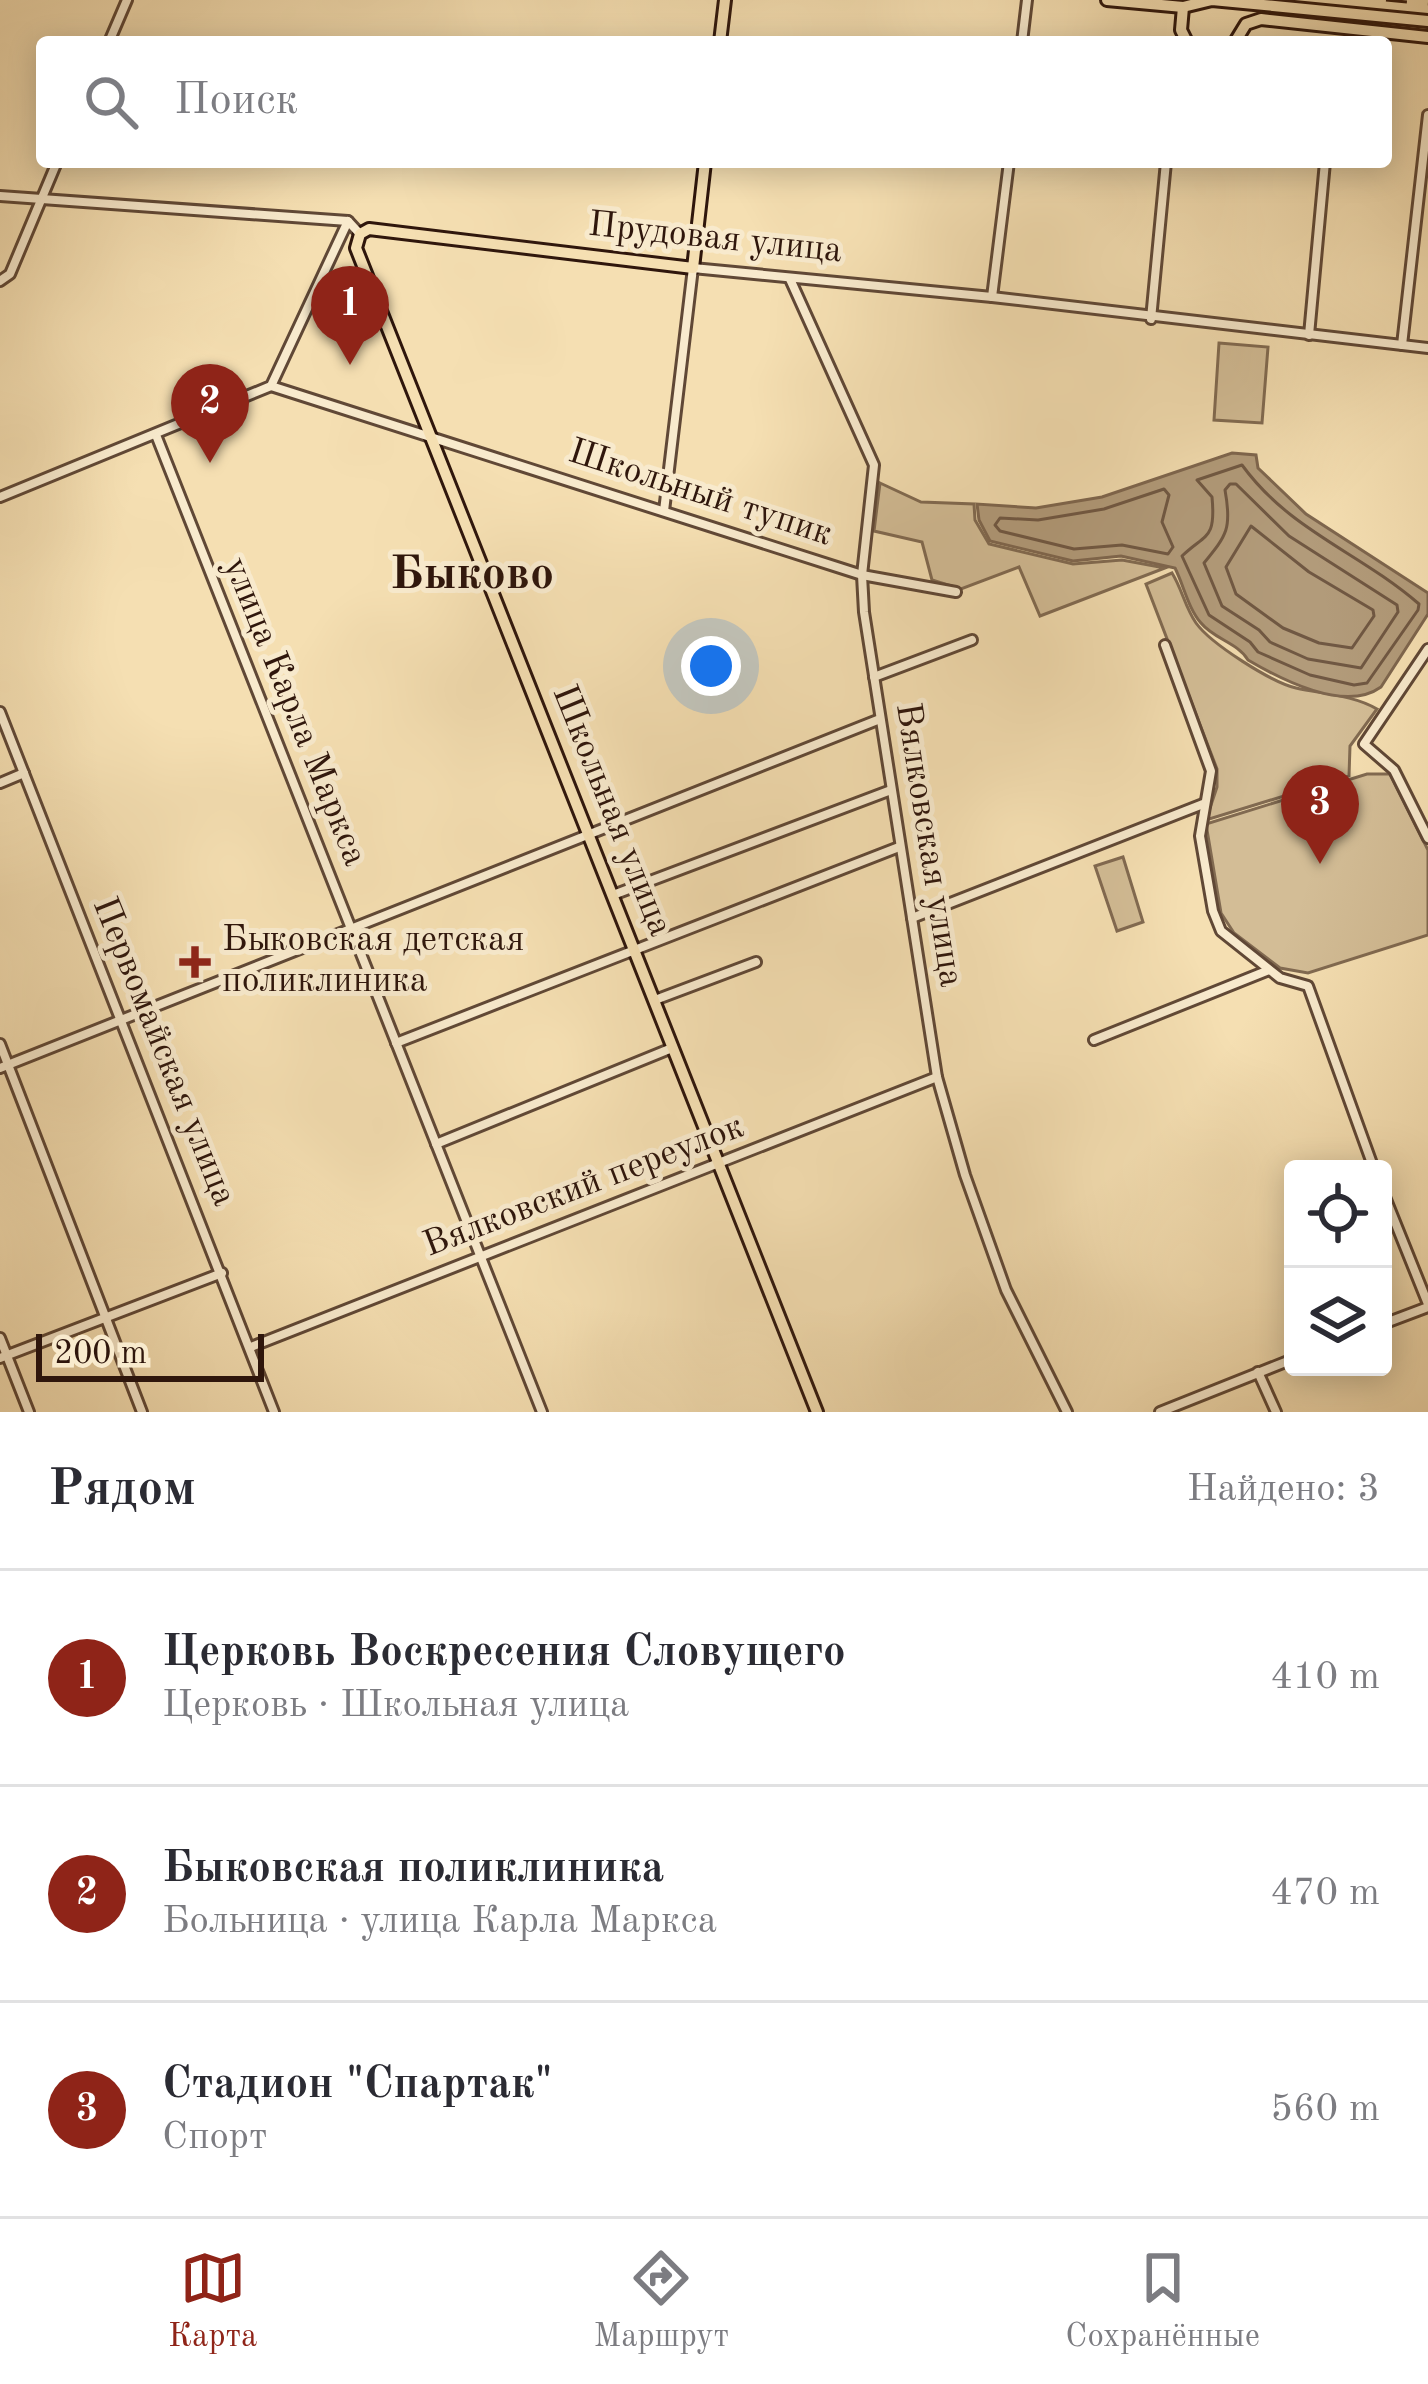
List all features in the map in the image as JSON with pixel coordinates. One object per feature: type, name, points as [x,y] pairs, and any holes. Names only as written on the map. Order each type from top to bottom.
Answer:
[{"type":"main road","points":[[721,36],[724,0]]},
{"type":"main road","points":[[1107,0],[1183,8],[1212,0],[1428,21]]},
{"type":"main road","points":[[1182,36],[1183,8]]},
{"type":"main road","points":[[1240,36],[1254,20],[1337,33],[1428,37]]},
{"type":"main road","points":[[693,268],[704,168]]},
{"type":"main road","name":"Прудовая улица","points":[[360,233],[369,229],[693,268]]},
{"type":"main road","name":"Школьная улица","points":[[360,233],[356,248],[817,1412]]},
{"type":"street","points":[[112,36],[127,0]]},
{"type":"street","points":[[1023,36],[1027,0]]},
{"type":"street","points":[[1402,345],[1428,115]]},
{"type":"street","points":[[0,280],[10,274],[54,168]]},
{"type":"street","points":[[992,297],[1008,168]]},
{"type":"street","points":[[1150,319],[1165,168]]},
{"type":"street","points":[[1309,335],[1324,168]]},
{"type":"street","points":[[0,196],[348,221],[360,233]]},
{"type":"street","points":[[0,497],[271,386],[348,221]]},
{"type":"street","points":[[664,511],[693,268]]},
{"type":"street","name":"Прудовая улица","points":[[693,268],[1428,348]]},
{"type":"street","name":"Вялковская улица","points":[[790,279],[874,465],[862,575],[937,1078],[1006,1290],[1067,1412]]},
{"type":"street","name":"Школьный тупик","points":[[271,386],[862,575],[956,592]]},
{"type":"street","name":"улица Карла Маркса","points":[[156,435],[542,1412]]},
{"type":"street","points":[[874,677],[972,640]]},
{"type":"street","points":[[1165,645],[1211,771],[1200,836],[1213,911],[1221,931],[1269,970],[1308,986],[1371,1160]]},
{"type":"street","points":[[1428,649],[1364,743],[1394,770],[1428,838]]},
{"type":"street","name":"Первомайская улица","points":[[0,712],[274,1412]]},
{"type":"street","points":[[4,1066],[881,719]]},
{"type":"street","points":[[0,783],[24,773]]},
{"type":"street","points":[[613,895],[891,790]]},
{"type":"street","points":[[912,918],[1203,804]]},
{"type":"street","points":[[1414,805],[1428,807]]},
{"type":"street","points":[[396,1043],[899,847]]},
{"type":"street","points":[[655,1000],[755,962]]},
{"type":"street","points":[[1094,1040],[1269,970]]},
{"type":"street","points":[[0,1044],[4,1066],[142,1412]]},
{"type":"street","points":[[436,1144],[674,1048]]},
{"type":"street","name":"Вялковский переулок","points":[[251,1347],[937,1078]]},
{"type":"street","points":[[1392,1215],[1428,1306],[1392,1320]]},
{"type":"street","points":[[3,1356],[221,1273]]},
{"type":"street","points":[[0,1339],[29,1412]]},
{"type":"street","points":[[1160,1412],[1284,1362]]},
{"type":"street","points":[[1258,1372],[1276,1412]]},
{"type":"shaded area","points":[[1219,343],[1268,347],[1262,423],[1214,420]]},
{"type":"shaded area","points":[[880,483],[921,502],[974,504],[975,520],[989,544],[1073,564],[1122,560],[1165,568],[1040,616],[1019,567],[961,589],[932,580],[922,542],[874,531]]},
{"type":"shaded area","points":[[1172,573],[1196,623],[1242,661],[1296,688],[1377,709],[1350,746],[1349,776],[1206,820],[1217,787],[1217,769],[1146,584]]},
{"type":"shaded area","points":[[1367,774],[1390,774],[1428,850],[1428,935],[1308,973],[1280,968],[1234,933],[1221,913],[1206,824]]},
{"type":"shaded area","points":[[1123,857],[1143,922],[1117,931],[1095,866]]},
{"type":"water","points":[[1232,453],[1256,455],[1258,468],[1306,514],[1428,593],[1428,614],[1381,687],[1350,697],[1332,695],[1296,684],[1248,660],[1201,623],[1175,568],[1121,556],[1073,561],[990,541],[979,520],[977,504],[1036,508],[1102,497]]},
{"type":"railway","points":[[1386,0],[1428,4]]},
{"type":"place","name":"Церковь Воскресения Словущего","points":[[350,365]]},
{"type":"place","name":"Быковская поликлиника","points":[[210,463]]},
{"type":"place","name":"Стадион \"Спартак\"","points":[[1320,864]]},
{"type":"place","name":"Быковская детская поликлиника","points":[[195,962]]},
{"type":"district","name":"Быково","points":[[472,575]]}]
